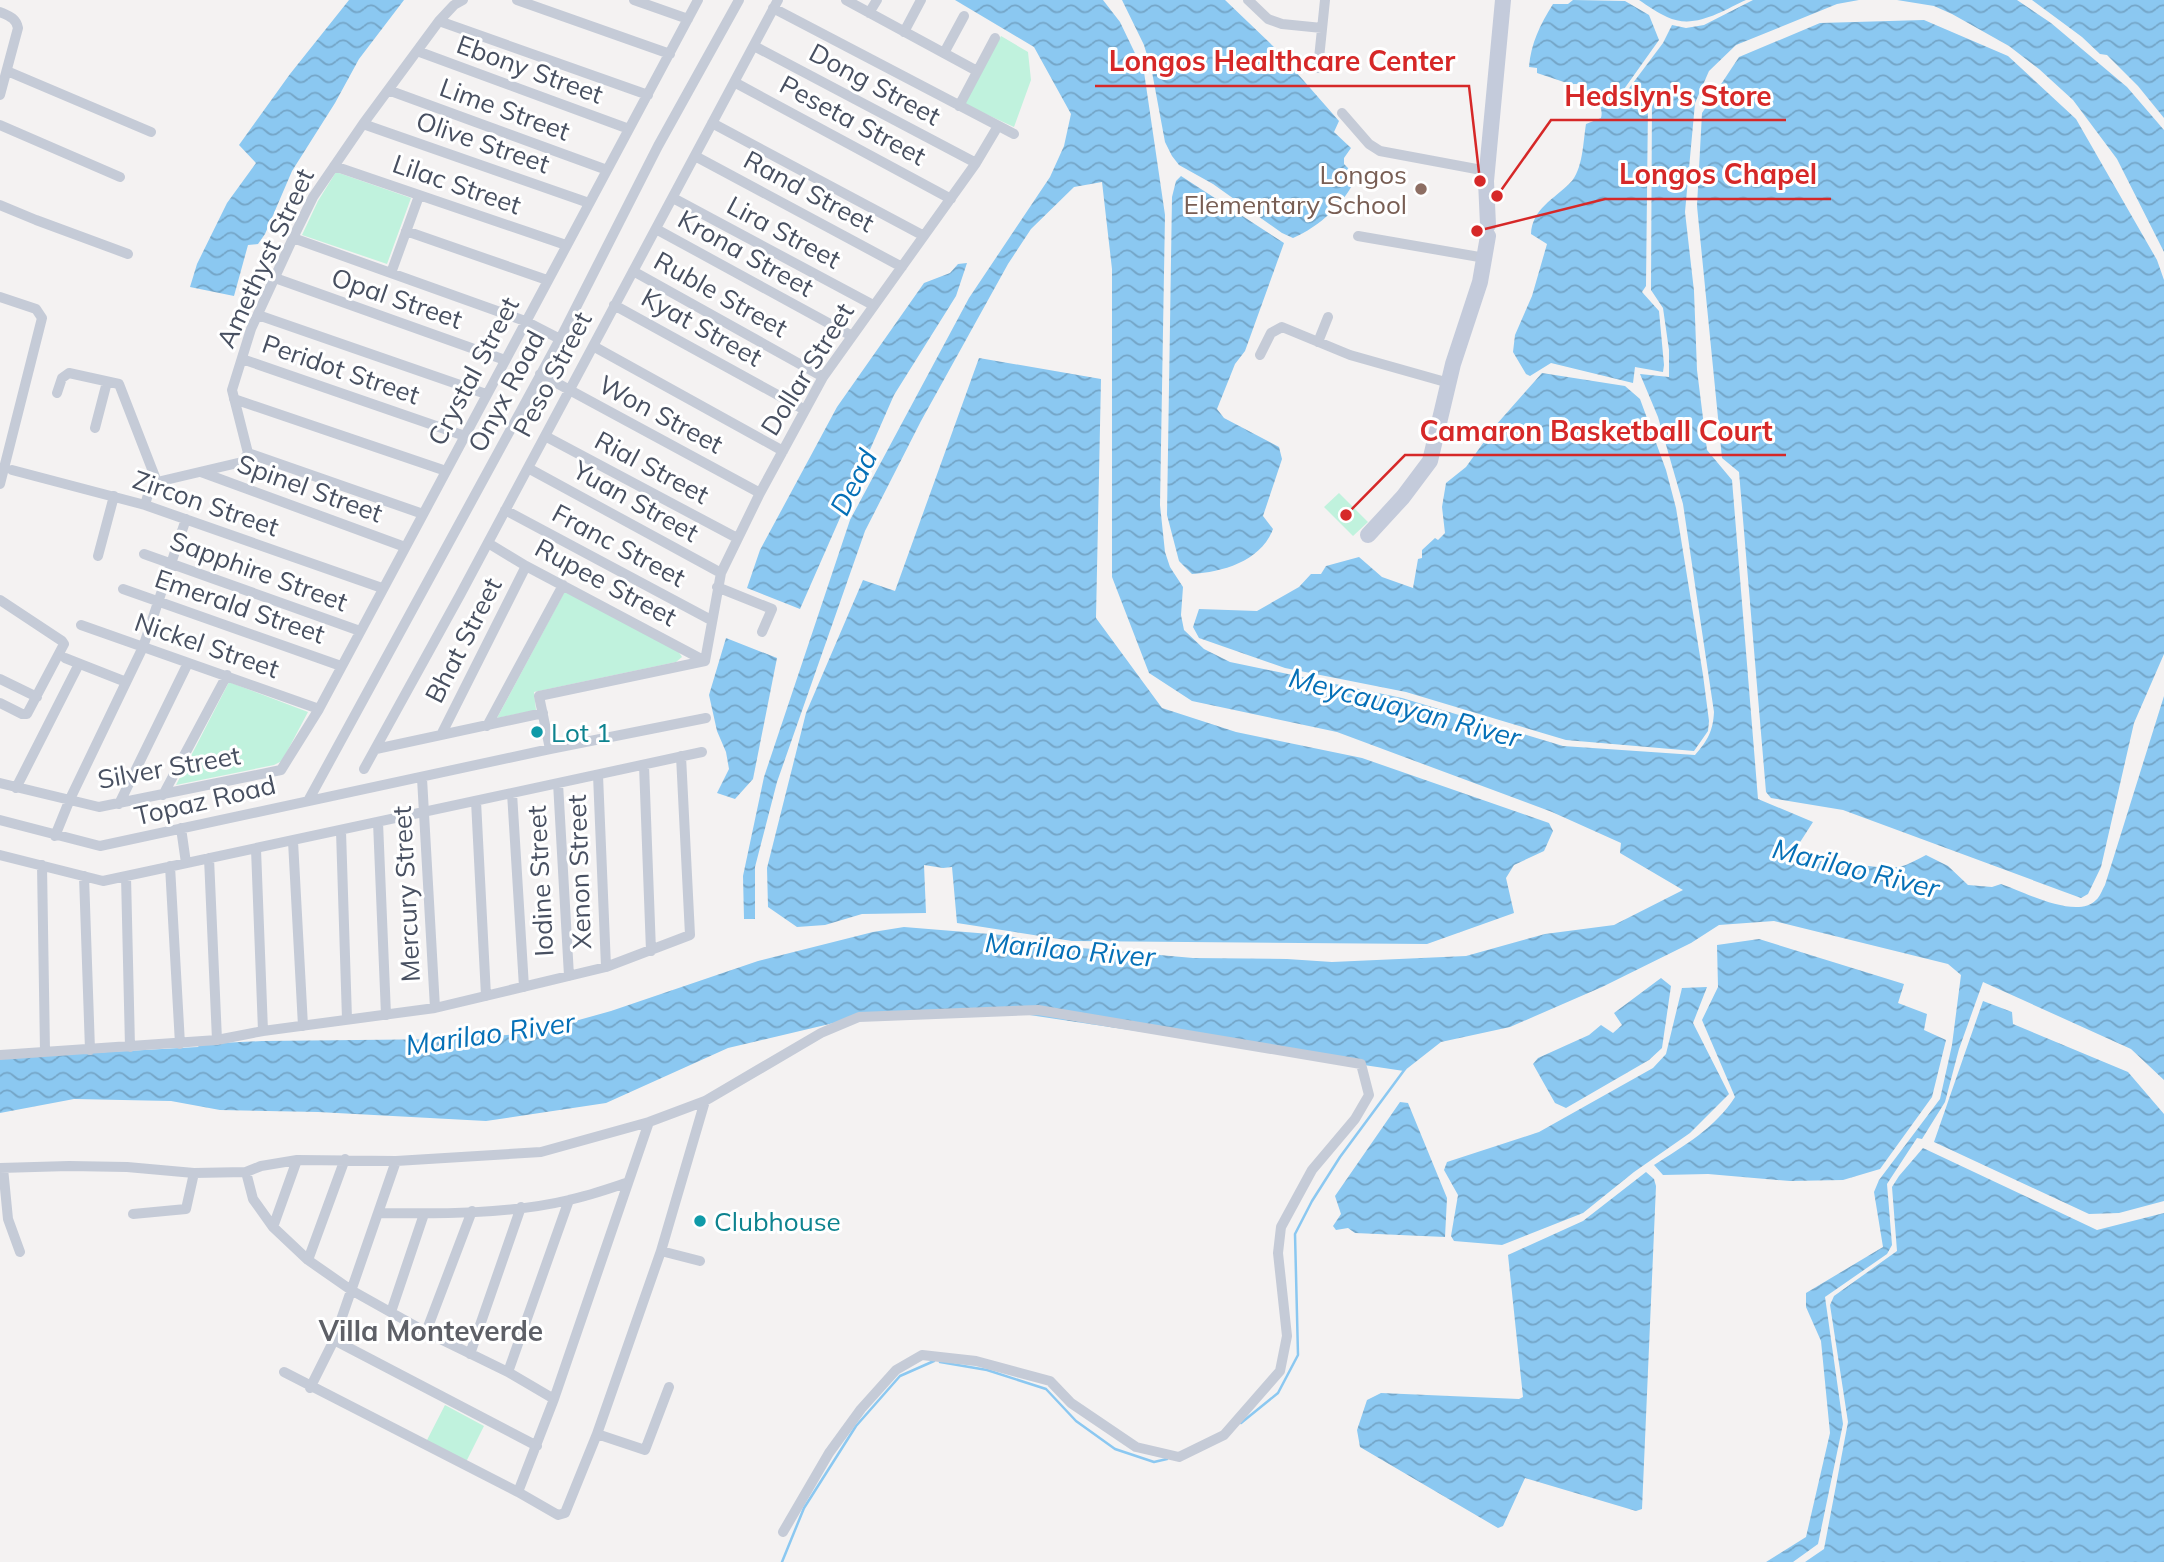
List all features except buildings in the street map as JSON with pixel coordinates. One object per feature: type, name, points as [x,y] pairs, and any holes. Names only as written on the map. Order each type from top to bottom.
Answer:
[{"type":"street","name":"Amethyst Street","points":[[248,453],[232,390],[258,315],[293,238],[313,197],[363,124],[439,21],[454,5],[463,0]]},
{"type":"street","points":[[517,0],[670,54]]},
{"type":"street","points":[[634,0],[688,19]]},
{"type":"street","name":"Crystal Street","points":[[287,763],[424,514],[698,0]]},
{"type":"street","name":"Onyx Road","points":[[309,801],[560,338],[658,146],[740,0]]},
{"type":"street","points":[[846,0],[977,71]]},
{"type":"street","points":[[869,13],[877,0]]},
{"type":"street","points":[[904,32],[921,0]]},
{"type":"street","points":[[1248,0],[1268,19],[1282,24],[1322,28]]},
{"type":"street","points":[[1318,68],[1325,0]]},
{"type":"street","points":[[1368,535],[1403,497],[1430,461],[1485,258],[1488,230],[1487,171],[1503,0]]},
{"type":"street","points":[[775,4],[1014,134]]},
{"type":"street","name":"Peso Street","points":[[364,769],[488,543],[775,4]]},
{"type":"street","points":[[0,12],[17,22],[18,28],[0,95]]},
{"type":"street","points":[[944,53],[964,16]]},
{"type":"street","points":[[439,21],[648,95]]},
{"type":"street","points":[[959,106],[995,38]]},
{"type":"street","name":"Dong Street","points":[[754,46],[976,163]]},
{"type":"street","name":"Ebony Street","points":[[417,51],[629,129]]},
{"type":"street","points":[[7,71],[151,132]]},
{"type":"street","name":"Peseta Street","points":[[734,82],[951,199]]},
{"type":"street","name":"Lime Street","points":[[388,90],[607,170]]},
{"type":"street","points":[[1342,113],[1369,144],[1380,151],[1487,171]]},
{"type":"street","points":[[712,123],[924,236]]},
{"type":"street","name":"Olive Street","points":[[363,124],[589,203]]},
{"type":"street","points":[[0,125],[120,177]]},
{"type":"street","name":"Dollar Street","points":[[705,661],[721,573],[760,493],[823,377],[951,199],[998,126]]},
{"type":"street","name":"Rand Street","points":[[695,156],[902,267]]},
{"type":"street","name":"Lilac Street","points":[[334,166],[566,245]]},
{"type":"street","points":[[391,274],[419,196]]},
{"type":"street","name":"Lira Street","points":[[673,198],[873,305]]},
{"type":"street","points":[[0,205],[128,254]]},
{"type":"street","name":"Krona Street","points":[[656,229],[852,336]]},
{"type":"street","points":[[406,231],[547,280]]},
{"type":"street","points":[[1358,236],[1485,258]]},
{"type":"street","points":[[293,238],[525,321],[560,338]]},
{"type":"street","name":"Ruble Street","points":[[633,271],[823,377]]},
{"type":"street","name":"Opal Street","points":[[275,278],[505,360]]},
{"type":"street","points":[[0,297],[36,309],[42,318],[0,484]]},
{"type":"street","name":"Kyat Street","points":[[614,304],[805,410]]},
{"type":"street","points":[[258,315],[486,394]]},
{"type":"street","points":[[1318,342],[1328,317]]},
{"type":"street","points":[[1260,355],[1271,333],[1282,327],[1350,355],[1449,383]]},
{"type":"street","points":[[593,346],[783,451]]},
{"type":"street","name":"Peridot Street","points":[[242,359],[465,436]]},
{"type":"street","points":[[57,393],[62,378],[69,373],[119,384],[157,482]]},
{"type":"street","name":"Won Street","points":[[540,374],[760,493]]},
{"type":"street","points":[[95,428],[107,382]]},
{"type":"street","points":[[234,399],[446,471]]},
{"type":"street","name":"Rial Street","points":[[545,436],[737,538]]},
{"type":"street","points":[[145,505],[149,491],[157,482],[242,463],[248,453],[424,514]]},
{"type":"street","name":"Yuan Street","points":[[528,468],[721,573]]},
{"type":"street","name":"Zircon Street","points":[[12,470],[145,505],[382,588]]},
{"type":"street","name":"Spinel Street","points":[[200,471],[405,547]]},
{"type":"street","points":[[98,556],[114,496]]},
{"type":"street","name":"Franc Street","points":[[505,510],[711,620]]},
{"type":"street","points":[[55,836],[143,647],[186,519]]},
{"type":"street","name":"Rupee Street","points":[[488,543],[705,661]]},
{"type":"street","name":"Sapphire Street","points":[[144,554],[359,631]]},
{"type":"street","name":"Bhat Street","points":[[441,735],[526,566]]},
{"type":"street","points":[[487,726],[563,585]]},
{"type":"street","points":[[717,587],[772,609],[762,632]]},
{"type":"street","name":"Emerald Street","points":[[123,589],[341,666]]},
{"type":"street","points":[[0,600],[64,644],[27,714],[22,715],[0,703]]},
{"type":"street","name":"Nickel Street","points":[[81,625],[318,709]]},
{"type":"street","points":[[65,658],[126,681]]},
{"type":"street","points":[[550,749],[539,696],[705,661]]},
{"type":"street","points":[[119,804],[188,663]]},
{"type":"street","points":[[16,788],[79,664]]},
{"type":"street","points":[[163,795],[227,675]]},
{"type":"street","points":[[0,679],[37,697]]},
{"type":"street","points":[[376,749],[543,713]]},
{"type":"street","name":"Topaz Road","points":[[0,820],[100,846],[550,749],[706,719]]},
{"type":"street","points":[[0,855],[103,881],[702,752]]},
{"type":"street","points":[[0,1055],[217,1041],[263,1031],[435,1008],[606,967],[690,935],[681,756]]},
{"type":"street","name":"Silver Street","points":[[0,783],[99,807],[281,770],[287,763]]},
{"type":"street","points":[[644,765],[651,951]]},
{"type":"street","name":"Xenon Street","points":[[598,775],[606,967]]},
{"type":"street","name":"Mercury Street","points":[[422,778],[435,1008]]},
{"type":"street","name":"Iodine Street","points":[[558,783],[569,976]]},
{"type":"street","points":[[512,793],[524,987]]},
{"type":"street","points":[[476,801],[486,996]]},
{"type":"street","points":[[378,822],[386,1015]]},
{"type":"street","points":[[181,828],[186,863]]},
{"type":"street","points":[[341,831],[347,1019]]},
{"type":"street","points":[[293,841],[303,1026]]},
{"type":"street","points":[[256,849],[263,1031]]},
{"type":"street","points":[[209,858],[217,1041]]},
{"type":"street","points":[[42,865],[45,1052]]},
{"type":"street","points":[[170,866],[180,1044]]},
{"type":"street","points":[[84,876],[90,1050]]},
{"type":"street","points":[[126,876],[130,1047]]},
{"type":"street","points":[[20,1252],[8,1219],[2,1168],[127,1167],[194,1173],[246,1172],[261,1166],[297,1160],[396,1161],[541,1152],[649,1122],[705,1101],[821,1033],[859,1017],[1038,1010],[1361,1064],[1369,1095],[1355,1119],[1312,1170],[1281,1227],[1279,1253],[1287,1336],[1280,1371],[1224,1435],[1179,1457],[1136,1447],[1071,1403],[1050,1381],[976,1361],[922,1355],[896,1370],[861,1409],[829,1453],[783,1532]]},
{"type":"street","points":[[284,1372],[310,1388],[518,1492],[558,1515],[565,1513],[597,1434],[661,1251],[705,1101]]},
{"type":"street","points":[[518,1492],[554,1399],[649,1122]]},
{"type":"street","points":[[308,1260],[345,1159]]},
{"type":"street","points":[[273,1227],[297,1160]]},
{"type":"street","points":[[310,1388],[334,1340],[396,1161]]},
{"type":"street","points":[[246,1172],[253,1199],[273,1227],[308,1260],[351,1290],[554,1399]]},
{"type":"street","points":[[132,1214],[186,1209],[194,1173]]},
{"type":"street","points":[[379,1213],[424,1214],[521,1207],[569,1200],[626,1183]]},
{"type":"street","points":[[508,1372],[569,1200]]},
{"type":"street","points":[[470,1354],[521,1207]]},
{"type":"street","points":[[426,1332],[472,1211]]},
{"type":"street","points":[[391,1312],[424,1214]]},
{"type":"street","points":[[661,1251],[700,1261]]},
{"type":"street","points":[[334,1340],[537,1446]]},
{"type":"street","points":[[597,1434],[645,1450],[669,1387]]},
{"type":"green space","points":[[1001,36],[1028,52],[1031,80],[1014,127],[964,104]]},
{"type":"green space","points":[[336,172],[411,198],[387,264],[302,235]]},
{"type":"green space","points":[[1339,493],[1368,522],[1353,536],[1324,507]]},
{"type":"green space","points":[[565,591],[678,651],[682,657],[676,662],[534,692],[536,710],[497,718]]},
{"type":"green space","points":[[229,682],[308,712],[282,761],[274,765],[176,785]]},
{"type":"green space","points":[[445,1405],[484,1426],[466,1462],[426,1442]]},
{"type":"water","points":[[349,0],[404,0],[359,59],[292,171],[265,234],[258,244],[248,245],[234,296],[190,287],[197,264],[227,203],[256,163],[239,145],[290,74]]},
{"type":"water","points":[[955,0],[1103,0],[1120,22],[1144,72],[1165,215],[1160,505],[1165,552],[1170,567],[1183,587],[1181,615],[1184,630],[1204,649],[1230,662],[1402,698],[1563,746],[1695,755],[1709,735],[1714,712],[1683,504],[1658,417],[1640,374],[1669,377],[1669,350],[1663,308],[1651,290],[1652,97],[1624,95],[1663,43],[1672,25],[1686,28],[1704,25],[1753,0],[1859,0],[1837,4],[1736,45],[1709,71],[1695,103],[1685,212],[1694,291],[1697,370],[1707,450],[1732,480],[1758,799],[1813,822],[1795,850],[1882,867],[1906,865],[1926,855],[1948,866],[1968,885],[1992,887],[2001,884],[2064,906],[2087,905],[2097,899],[2105,885],[2164,696],[2164,1080],[2131,1049],[1983,982],[1959,1049],[1945,1102],[1922,1139],[1917,1138],[1887,1184],[1892,1245],[1887,1254],[1825,1297],[1843,1424],[1818,1544],[1793,1562],[1766,1562],[1806,1537],[1830,1433],[1821,1341],[1806,1307],[1806,1293],[1883,1247],[1874,1192],[1879,1180],[1940,1099],[1952,1045],[1961,975],[1948,964],[1774,921],[1719,925],[1691,943],[1602,987],[1510,1027],[1441,1042],[1404,1071],[996,1010],[859,1017],[728,1048],[606,1103],[486,1121],[220,1110],[171,1101],[74,1099],[0,1113],[0,1058],[262,1041],[453,1039],[532,1033],[611,1011],[758,961],[873,932],[904,927],[1002,935],[1070,947],[1193,958],[1332,962],[1466,956],[1545,934],[1614,925],[1683,890],[1620,853],[1621,843],[1552,812],[1337,732],[1192,701],[1149,673],[1112,577],[1112,269],[1102,182],[1074,187],[1031,229],[1008,264],[921,421],[865,531],[777,782],[755,867],[755,919],[744,919],[743,876],[764,777],[850,520],[969,298],[1050,177],[1064,146],[1071,114],[1034,47]]},
{"type":"water","points":[[1122,0],[1225,0],[1275,48],[1339,121],[1334,132],[1351,148],[1344,158],[1344,164],[1356,176],[1346,195],[1331,213],[1293,238],[1213,184],[1179,165],[1165,142],[1152,72],[1144,45]]},
{"type":"water","points":[[1573,0],[1625,1],[1649,15],[1659,40],[1617,99],[1648,102],[1646,286],[1642,292],[1659,311],[1664,365],[1663,372],[1635,367],[1633,383],[1551,363],[1530,376],[1526,374],[1513,352],[1515,335],[1532,296],[1547,244],[1531,234],[1532,225],[1545,205],[1570,183],[1578,171],[1586,124],[1601,118],[1601,107],[1579,84],[1570,84],[1537,73],[1537,68],[1529,67],[1537,34],[1553,4],[1568,4]]},
{"type":"water","points":[[1639,0],[1746,0],[1708,18],[1687,21],[1667,17]]},
{"type":"water","points":[[1897,0],[2017,0],[2051,23],[2127,87],[2164,130],[2164,252],[2117,159],[2073,100],[2009,46],[1934,6]]},
{"type":"water","points":[[2032,0],[2164,0],[2164,118],[2138,86],[2107,55],[2100,54],[2082,37]]},
{"type":"water","points":[[1924,20],[2008,56],[2076,119],[2157,260],[2164,280],[2164,654],[2134,723],[2101,867],[2088,894],[2081,898],[1843,810],[1771,798],[1766,792],[1739,472],[1722,458],[1697,206],[1702,113],[1739,57],[1820,23]]},
{"type":"water","points":[[1181,176],[1284,243],[1245,351],[1235,364],[1217,409],[1224,418],[1279,447],[1282,459],[1263,516],[1273,529],[1260,549],[1240,563],[1216,571],[1192,574],[1179,561],[1167,515],[1172,197],[1176,181]]},
{"type":"water","name":"Dead","points":[[967,263],[956,296],[894,395],[800,609],[747,588],[760,550],[837,407],[924,283],[950,273],[958,264]]},
{"type":"water","points":[[979,358],[1101,379],[1096,618],[1162,708],[1236,732],[1362,758],[1549,823],[1553,831],[1544,851],[1514,865],[1506,878],[1514,913],[1427,944],[1072,941],[957,923],[952,867],[924,865],[926,913],[862,914],[825,925],[797,927],[768,907],[767,868],[806,713],[863,580],[895,591]]},
{"type":"water","points":[[1542,373],[1625,386],[1640,399],[1666,470],[1676,508],[1703,675],[1708,731],[1694,751],[1566,740],[1406,692],[1285,668],[1199,638],[1193,627],[1199,609],[1257,611],[1299,587],[1311,574],[1321,574],[1326,566],[1359,557],[1382,577],[1413,588],[1422,550],[1445,533],[1442,507],[1446,483],[1466,467],[1496,425]]},
{"type":"water","points":[[726,638],[777,658],[753,779],[735,799],[717,793],[729,769],[709,695]]},
{"type":"water","points":[[1759,939],[1904,984],[1898,1003],[1927,1014],[1924,1030],[1946,1040],[1932,1097],[1880,1169],[1843,1180],[1790,1181],[1708,1174],[1663,1175],[1654,1165],[1709,1127],[1735,1097],[1702,1020],[1718,987],[1717,945]]},
{"type":"water","points":[[1661,978],[1671,986],[1662,1048],[1649,1060],[1566,1108],[1555,1103],[1533,1064],[1538,1058],[1589,1035],[1601,1025],[1613,1033],[1622,1025],[1614,1013]]},
{"type":"water","points":[[1707,987],[1693,1023],[1729,1094],[1690,1133],[1634,1172],[1583,1213],[1502,1245],[1454,1241],[1451,1236],[1458,1195],[1444,1170],[1447,1162],[1539,1132],[1653,1068],[1666,1054],[1682,988]]},
{"type":"water","points":[[1983,1001],[2012,1012],[2013,1024],[2128,1072],[2164,1114],[2164,1201],[2119,1213],[2089,1214],[1934,1142]]},
{"type":"water","points":[[1400,1102],[1408,1103],[1447,1198],[1445,1237],[1355,1233],[1348,1228],[1336,1230],[1333,1226],[1341,1214],[1335,1196]]},
{"type":"water","points":[[1923,1148],[2097,1230],[2164,1213],[2164,1562],[1805,1562],[1824,1549],[1848,1422],[1830,1305],[1834,1296],[1897,1251],[1892,1187]]},
{"type":"water","points":[[1646,1172],[1654,1179],[1656,1186],[1642,1509],[1636,1511],[1525,1478],[1503,1526],[1498,1528],[1360,1447],[1357,1430],[1367,1400],[1381,1393],[1519,1399],[1523,1397],[1508,1255],[1583,1221]]},
{"type":"waterway","points":[[1241,1423],[1278,1393],[1298,1355],[1295,1234],[1340,1157],[1405,1069]]},
{"type":"waterway","points":[[782,1562],[804,1508],[856,1426],[900,1376],[934,1361]]},
{"type":"waterway","points":[[940,1362],[987,1370],[1046,1389],[1076,1421],[1115,1449],[1154,1462],[1167,1459]]},
{"type":"place","name":"Longos Healthcare Center","points":[[1480,181]]},
{"type":"place","name":"Longos Elementary School","points":[[1421,189]]},
{"type":"place","name":"Hedslyn's Store","points":[[1497,196]]},
{"type":"place","name":"Longos Chapel","points":[[1477,231]]},
{"type":"place","name":"Camaron Basketball Court","points":[[1346,515]]},
{"type":"place","name":"Lot 1","points":[[537,732]]},
{"type":"place","name":"Clubhouse","points":[[700,1221]]},
{"type":"district","name":"Villa Monteverde","points":[[431,1330]]},
{"type":"water label","name":"Meycauayan River","points":[[1405,707]]},
{"type":"water label","name":"Marilao River","points":[[1856,868]]},
{"type":"water label","name":"Marilao River","points":[[1070,949]]},
{"type":"water label","name":"Marilao River","points":[[490,1033]]}]
